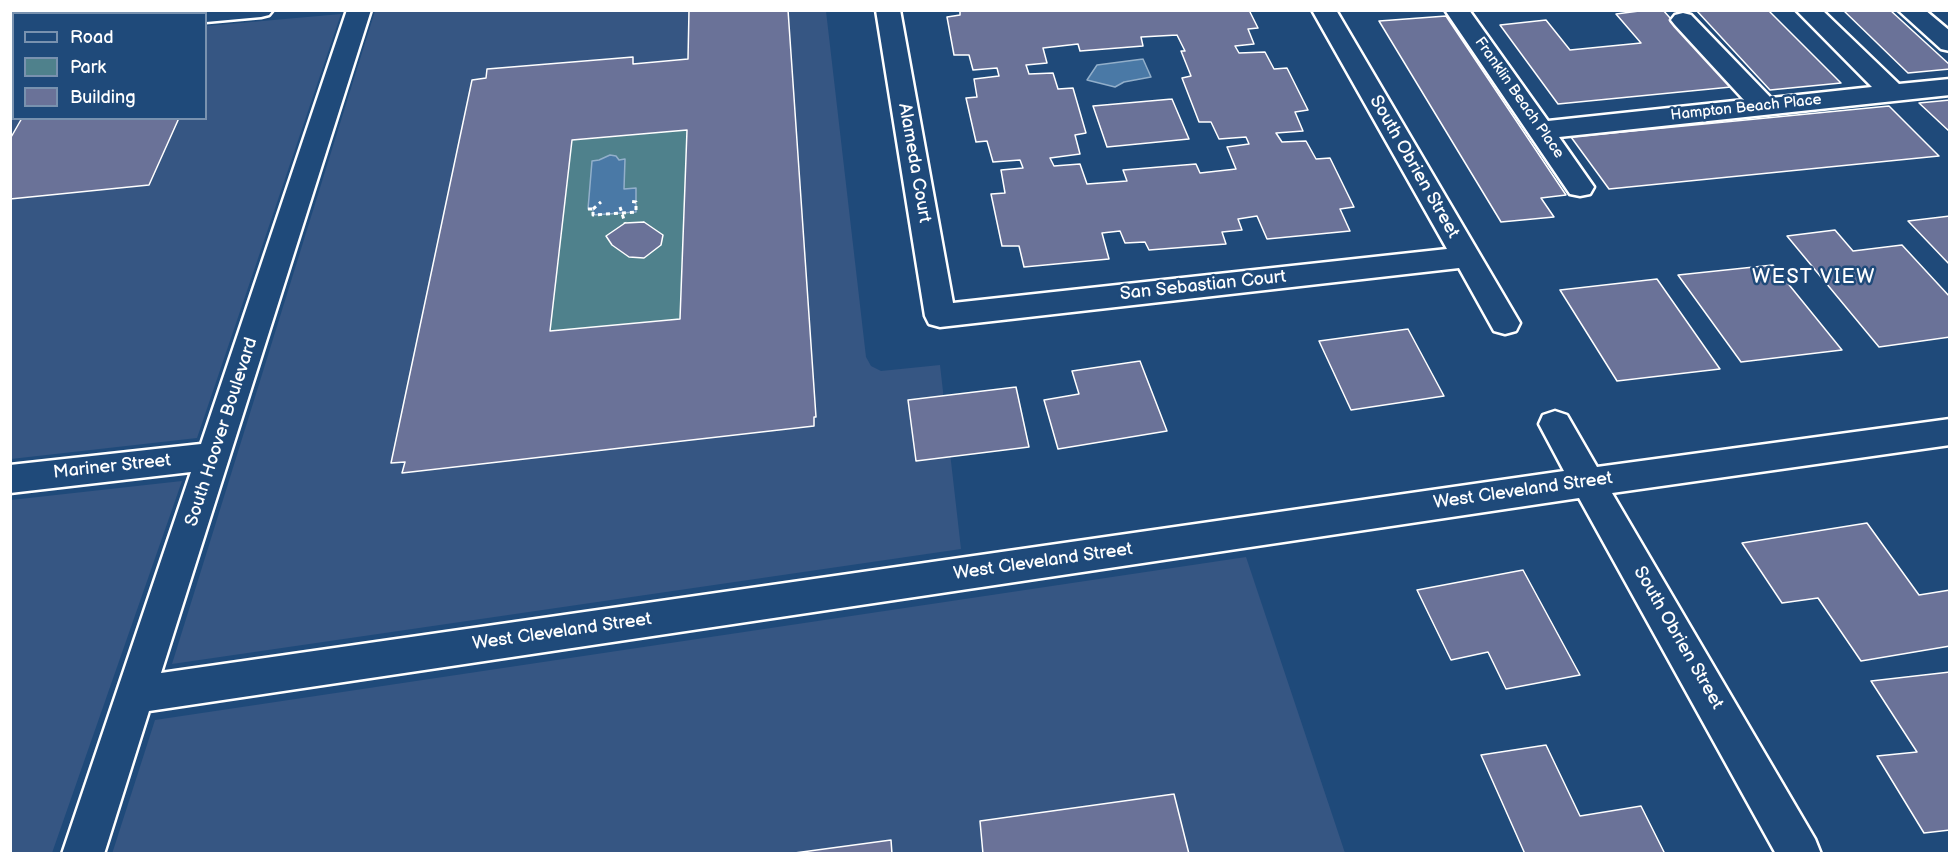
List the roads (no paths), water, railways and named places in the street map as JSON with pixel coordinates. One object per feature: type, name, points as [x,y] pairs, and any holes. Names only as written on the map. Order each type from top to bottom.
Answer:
[{"type":"street","points":[[207,15],[261,10]]},
{"type":"street","name":"South Hoover Boulevard","points":[[83,854],[359,10]]},
{"type":"street","name":"Alameda Court","points":[[888,10],[940,316]]},
{"type":"street","name":"Franklin Beach Place","points":[[1457,10],[1580,187]]},
{"type":"street","points":[[1808,10],[1893,93]]},
{"type":"street","points":[[1910,10],[1950,44]]},
{"type":"street","name":"South Obrien Street","points":[[1331,11],[1466,257],[1505,323]]},
{"type":"street","points":[[1683,20],[1764,106]]},
{"type":"street","name":"Hampton Beach Place","points":[[1542,130],[1950,87]]},
{"type":"street","name":"San Sebastian Court","points":[[940,316],[1466,257]]},
{"type":"street","name":"South Obrien Street","points":[[1555,424],[1800,854]]},
{"type":"street","name":"West Cleveland Street","points":[[136,695],[1589,482],[1950,432]]},
{"type":"street","name":"Mariner Street","points":[[10,479],[214,456]]},
{"type":"district","name":"WEST VIEW","points":[[1814,278]]}]
